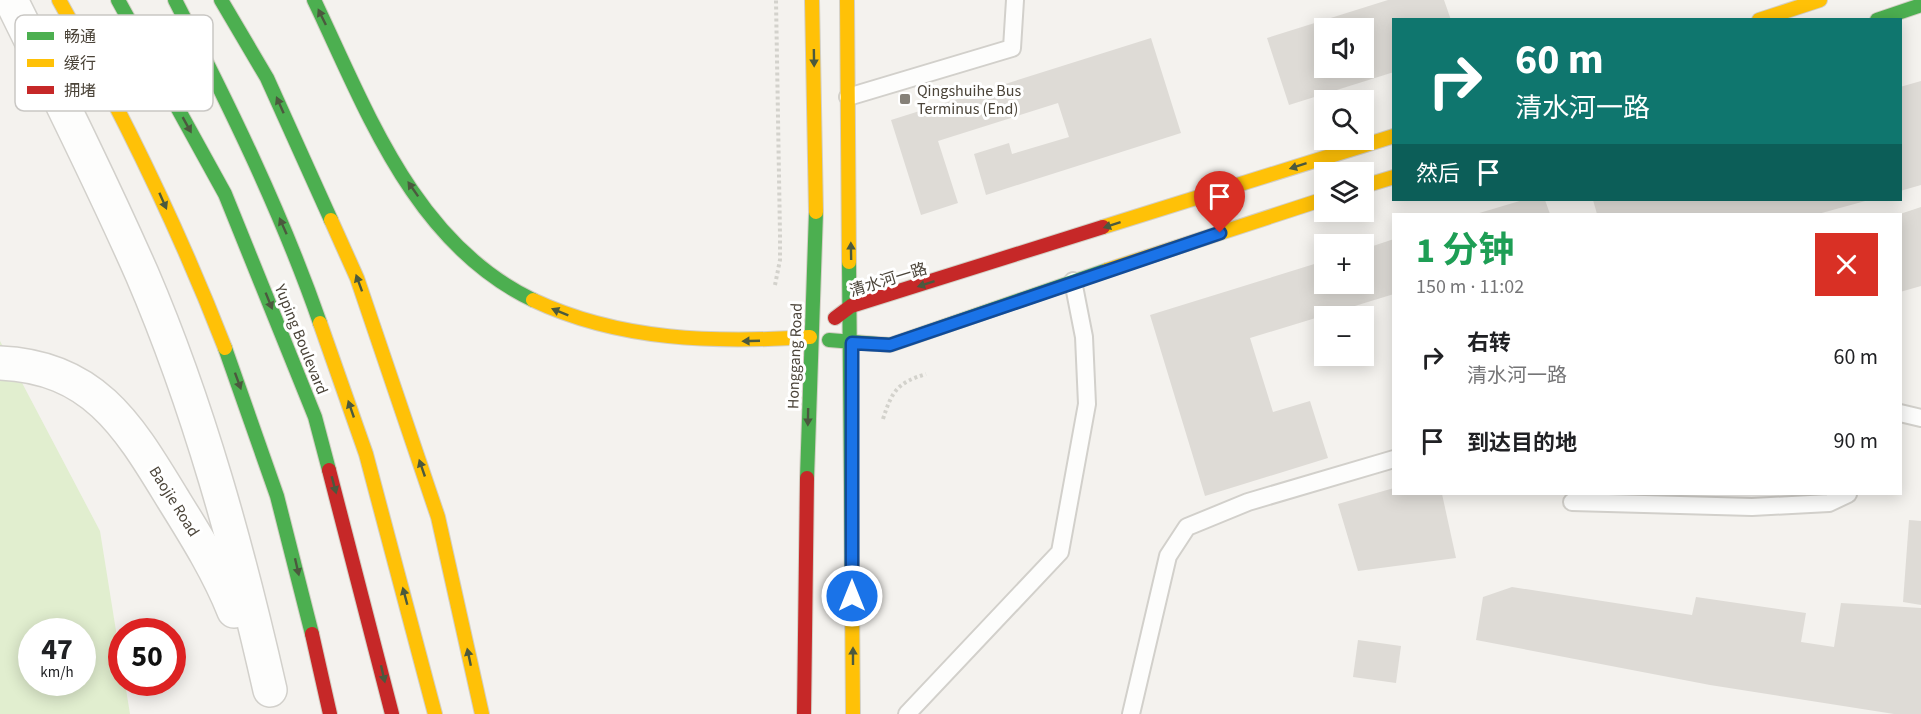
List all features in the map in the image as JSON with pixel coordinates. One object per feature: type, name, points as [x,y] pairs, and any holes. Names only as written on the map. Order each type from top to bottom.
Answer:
[{"type":"main road","points":[[59,0],[67,15]]},
{"type":"main road","name":"Yuping Boulevard","points":[[118,0],[126,15]]},
{"type":"main road","name":"Yuping Boulevard","points":[[175,0],[183,15]]},
{"type":"main road","points":[[221,0],[267,78],[357,278],[438,517],[482,714]]},
{"type":"main road","points":[[314,0],[399,170],[432,217],[480,268],[542,305],[610,328],[719,341],[810,337],[890,345],[1073,281],[1314,202]]},
{"type":"main road","name":"Honggang Road","points":[[804,714],[810,337],[816,219],[812,0]]},
{"type":"main road","points":[[847,0],[852,343],[853,714]]},
{"type":"main road","points":[[1765,18],[1820,0]]},
{"type":"main road","points":[[1883,18],[1921,5]]},
{"type":"main road","name":"Yuping Boulevard","points":[[213,72],[297,258],[366,454],[435,714]]},
{"type":"main road","points":[[118,111],[149,170],[206,297],[255,426],[294,557],[330,714]]},
{"type":"main road","name":"Yuping Boulevard","points":[[179,111],[225,194],[315,417],[392,714]]},
{"type":"main road","name":"清水河一路","points":[[810,337],[851,306],[1392,137]]},
{"type":"main road","points":[[1374,183],[1392,178]]},
{"type":"street","points":[[11,0],[18,15]]},
{"type":"street","points":[[65,111],[151,298],[192,407],[230,529],[273,702]]},
{"type":"street","name":"Baojie Road","points":[[0,363],[38,368],[73,381],[99,397],[122,419],[213,564],[273,702]]},
{"type":"lane","points":[[848,97],[1012,48],[1015,0]]},
{"type":"lane","points":[[907,714],[1060,552],[1087,404],[1084,337],[1073,281]]},
{"type":"lane","points":[[1902,413],[1921,418]]},
{"type":"lane","points":[[1131,714],[1168,556],[1187,527],[1248,502],[1392,460]]},
{"type":"lane","points":[[1572,502],[1752,507],[1829,504],[1846,495]]},
{"type":"path","points":[[776,0],[780,236],[776,285]]},
{"type":"green space","points":[[0,341],[100,531],[114,618],[108,618],[108,696],[127,696],[130,714],[0,714]]},
{"type":"building","points":[[1388,0],[1444,0],[1450,18],[1392,18],[1392,73],[1337,90],[1314,90],[1314,97],[1289,105],[1267,38],[1314,23],[1314,78],[1374,78],[1374,18],[1331,18]]},
{"type":"building","points":[[1151,38],[1181,133],[986,195],[974,154],[1009,143],[1012,154],[1069,137],[1058,103],[938,141],[958,203],[921,215],[891,120]]},
{"type":"building","points":[[1921,81],[1921,185],[1902,190],[1902,86]]},
{"type":"building","points":[[1520,201],[1545,201],[1550,213],[1479,213]]},
{"type":"building","points":[[1593,201],[1865,201],[1822,213],[1597,213]]},
{"type":"building","points":[[1921,207],[1921,286],[1902,291],[1902,213]]},
{"type":"building","points":[[1392,240],[1392,295],[1355,306],[1314,306],[1314,318],[1250,338],[1273,412],[1310,401],[1328,458],[1205,496],[1150,315],[1314,264],[1314,294],[1374,294],[1374,246]]},
{"type":"building","points":[[1392,489],[1392,495],[1442,495],[1456,558],[1358,571],[1338,504]]},
{"type":"building","points":[[1909,520],[1921,521],[1921,605],[1903,602]]},
{"type":"building","points":[[1512,587],[1692,615],[1696,597],[1806,613],[1801,642],[1834,647],[1841,603],[1921,608],[1921,714],[1894,714],[1710,685],[1476,640],[1483,597]]},
{"type":"building","points":[[1358,640],[1401,646],[1396,683],[1353,677]]},
{"type":"traffic: fast","points":[[118,0],[126,15]]},
{"type":"traffic: fast","points":[[175,0],[183,15]]},
{"type":"traffic: fast","points":[[221,0],[267,78],[331,220]]},
{"type":"traffic: fast","points":[[314,0],[375,129],[425,209],[456,245],[492,275],[533,300]]},
{"type":"traffic: fast","points":[[1883,18],[1921,5]]},
{"type":"traffic: fast","points":[[213,75],[271,199],[320,323]]},
{"type":"traffic: fast","points":[[179,111],[225,194],[315,417],[329,470]]},
{"type":"traffic: fast","points":[[807,478],[816,212]]},
{"type":"traffic: fast","points":[[849,262],[852,599]]},
{"type":"traffic: fast","points":[[829,340],[890,345],[1107,270]]},
{"type":"traffic: fast","points":[[225,348],[277,496],[312,634]]},
{"type":"traffic: slow","points":[[59,0],[67,15]]},
{"type":"traffic: slow","points":[[812,0],[816,212]]},
{"type":"traffic: slow","points":[[847,0],[849,262]]},
{"type":"traffic: slow","points":[[1765,18],[1820,0]]},
{"type":"traffic: slow","points":[[118,111],[188,258],[225,348]]},
{"type":"traffic: slow","points":[[1103,227],[1392,137]]},
{"type":"traffic: slow","points":[[1374,183],[1392,178]]},
{"type":"traffic: slow","points":[[1107,270],[1314,202]]},
{"type":"traffic: slow","points":[[331,220],[357,278],[438,517],[482,714]]},
{"type":"traffic: slow","points":[[533,300],[566,314],[600,324],[668,336],[739,340],[810,337]]},
{"type":"traffic: slow","points":[[320,323],[366,454],[435,714]]},
{"type":"traffic: slow","points":[[852,599],[853,714]]},
{"type":"traffic: jam","points":[[835,318],[851,306],[1103,227]]},
{"type":"traffic: jam","points":[[329,470],[392,714]]},
{"type":"traffic: jam","points":[[804,714],[807,478]]},
{"type":"traffic: jam","points":[[312,634],[330,714]]},
{"type":"place","name":"Qingshuihe Bus Terminus (End)","points":[[905,99]]},
{"type":"route","points":[[852,596],[852,343],[890,345],[1220,233]]}]
